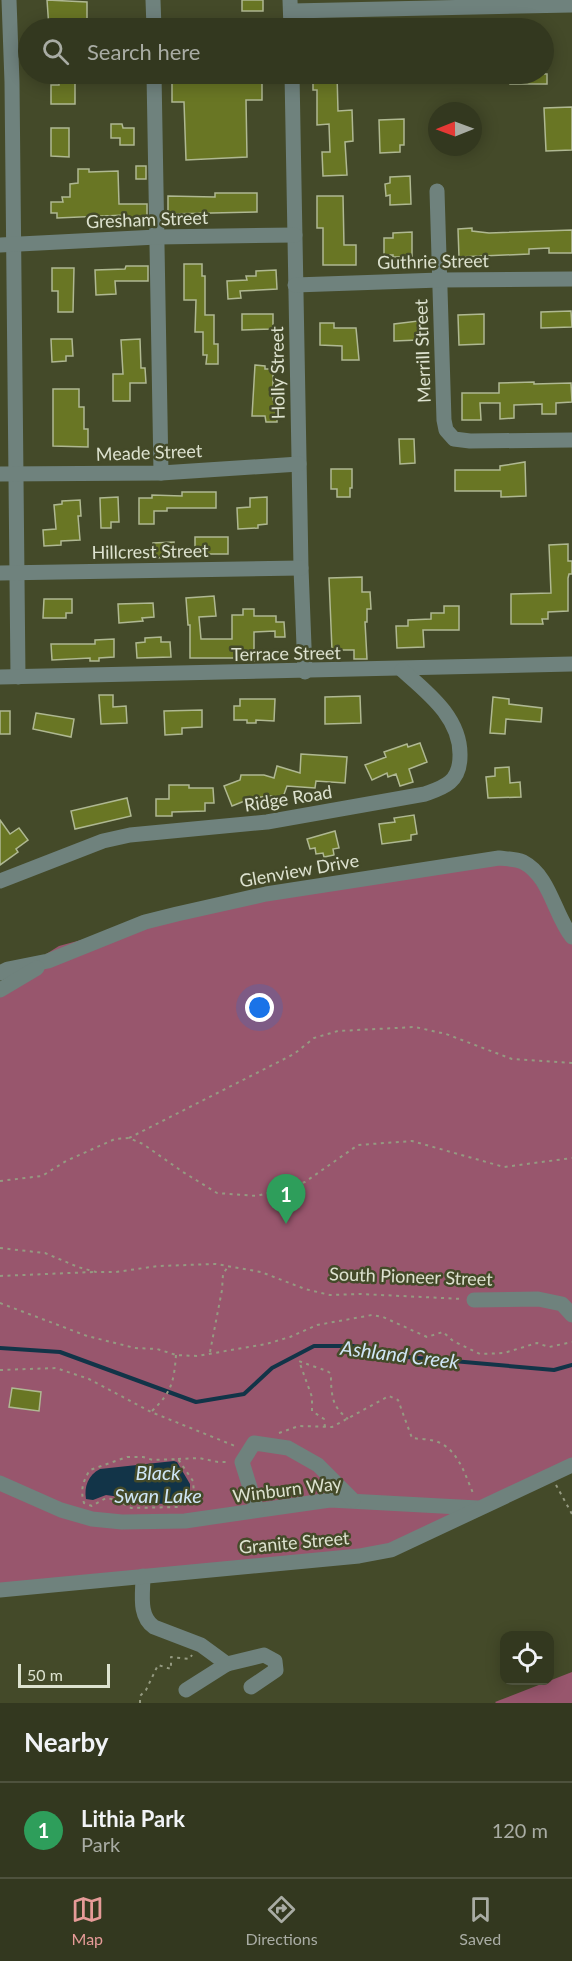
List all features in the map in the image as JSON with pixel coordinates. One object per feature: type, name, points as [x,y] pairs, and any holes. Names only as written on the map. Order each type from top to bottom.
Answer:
[{"type":"street","points":[[9,0],[6,84],[8,356],[16,475],[18,677]]},
{"type":"street","points":[[153,0],[154,18]]},
{"type":"street","points":[[291,5],[572,5]]},
{"type":"street","points":[[154,84],[161,473]]},
{"type":"street","name":"Holly Street","points":[[292,84],[305,672]]},
{"type":"street","name":"Merrill Street","points":[[437,191],[444,420],[450,436],[454,439],[470,441],[572,440]]},
{"type":"street","name":"Gresham Street","points":[[7,245],[157,237],[295,235]]},
{"type":"street","name":"Guthrie Street","points":[[295,285],[440,280],[572,279]]},
{"type":"street","name":"Meade Street","points":[[0,474],[161,473],[299,464]]},
{"type":"street","name":"Hillcrest Street","points":[[0,573],[301,568]]},
{"type":"street","name":"Terrace Street","points":[[0,677],[402,670],[572,664]]},
{"type":"street","name":"Ridge Road","points":[[0,881],[103,841],[130,835],[200,830],[285,819],[425,794],[444,786],[452,781],[458,771],[460,745],[456,732],[451,720],[434,699],[402,670]]},
{"type":"street","name":"Glenview Drive","points":[[0,973],[8,969],[48,961],[145,922],[177,914],[266,894],[499,858],[521,861],[534,870],[546,887],[565,928],[572,937]]},
{"type":"street","points":[[0,990],[48,961]]},
{"type":"street","name":"South Pioneer Street","points":[[474,1300],[538,1299],[562,1304],[572,1315]]},
{"type":"street","points":[[257,1510],[242,1462],[254,1443],[288,1448],[318,1466],[353,1500]]},
{"type":"street","name":"Granite Street","points":[[0,1590],[359,1556],[391,1550],[477,1503],[572,1465]]},
{"type":"street","name":"Winburn Way","points":[[0,1483],[61,1510],[92,1519],[122,1522],[185,1521],[330,1500],[477,1503]]},
{"type":"street","points":[[143,1576],[144,1615],[147,1623],[207,1648],[227,1664]]},
{"type":"street","points":[[186,1690],[227,1664],[264,1655],[275,1661],[276,1670],[251,1687]]},
{"type":"path","points":[[0,1181],[42,1176],[66,1161],[115,1139],[129,1138],[294,1054],[314,1038],[339,1031],[415,1027],[446,1034],[512,1059],[572,1063]]},
{"type":"path","points":[[129,1138],[143,1144],[218,1193],[257,1196],[306,1182],[358,1145],[412,1141],[504,1167],[572,1158]]},
{"type":"path","name":"South Pioneer Street","points":[[0,1248],[45,1253],[96,1272],[116,1272],[158,1266],[216,1264],[261,1272],[305,1289],[330,1295],[361,1294],[474,1300]]},
{"type":"path","points":[[210,1354],[223,1274],[229,1265]]},
{"type":"path","points":[[0,1276],[96,1272]]},
{"type":"path","points":[[0,1303],[87,1336],[135,1348],[157,1349],[176,1355],[210,1354],[266,1344],[290,1337],[316,1324],[372,1315],[383,1317],[426,1336],[442,1332],[453,1341],[480,1354],[504,1353],[537,1343],[549,1347],[572,1342]]},
{"type":"path","points":[[151,1412],[162,1402],[174,1379],[176,1355]]},
{"type":"path","points":[[325,1427],[324,1419],[312,1411],[312,1397],[299,1361],[331,1374],[332,1396],[337,1410],[348,1419]]},
{"type":"path","points":[[0,1370],[56,1368],[89,1379],[151,1412],[248,1452]]},
{"type":"path","points":[[277,1434],[299,1426],[332,1427],[389,1396],[399,1400],[412,1438],[437,1441],[454,1453],[467,1474],[477,1503]]},
{"type":"path","points":[[178,1459],[193,1480],[194,1493],[178,1507],[131,1508],[117,1500],[106,1498],[92,1506],[84,1503],[83,1484],[90,1470],[127,1457],[143,1457],[153,1460],[199,1458],[232,1462]]},
{"type":"path","points":[[551,1475],[572,1514]]},
{"type":"path","points":[[140,1703],[140,1696],[158,1665],[171,1669],[171,1657],[189,1659],[194,1652],[201,1652],[207,1648]]},
{"type":"shaded area","points":[[521,861],[572,937],[572,1465],[391,1550],[0,1590],[0,983],[59,946],[177,914]]},
{"type":"shaded area","points":[[572,1672],[572,1703],[495,1702],[539,1685],[554,1685],[554,1679]]},
{"type":"water","name":"Black Swan Lake","points":[[177,1462],[190,1484],[190,1493],[171,1504],[130,1503],[120,1497],[106,1495],[93,1500],[86,1499],[88,1482],[92,1475],[100,1469]]},
{"type":"building","points":[[47,0],[87,2],[87,18],[48,18]]},
{"type":"building","points":[[242,0],[263,0],[263,11],[242,11]]},
{"type":"building","points":[[75,84],[75,104],[51,104],[51,85]]},
{"type":"building","points":[[172,84],[262,84],[262,100],[246,100],[247,157],[186,160],[184,102],[172,102]]},
{"type":"building","points":[[313,84],[337,84],[338,111],[352,110],[353,141],[345,142],[347,175],[323,176],[322,152],[330,152],[329,124],[317,125],[317,90],[313,90]]},
{"type":"building","points":[[572,107],[572,150],[546,151],[544,108]]},
{"type":"building","points":[[404,119],[404,145],[400,145],[400,152],[380,153],[379,120]]},
{"type":"building","points":[[111,124],[122,124],[123,128],[134,128],[134,145],[120,145],[120,138],[111,138]]},
{"type":"building","points":[[51,128],[69,128],[69,157],[51,156]]},
{"type":"building","points":[[136,166],[146,166],[146,179],[136,179]]},
{"type":"building","points":[[78,169],[89,169],[89,172],[118,171],[119,204],[147,204],[147,221],[126,221],[126,215],[57,218],[57,213],[51,213],[51,202],[63,202],[62,197],[70,197],[70,184],[78,183]]},
{"type":"building","points":[[410,176],[411,204],[390,205],[390,195],[386,196],[385,184],[390,183],[390,177]]},
{"type":"building","points":[[215,193],[257,193],[257,212],[168,214],[168,196],[215,197]]},
{"type":"building","points":[[317,196],[343,196],[344,245],[356,245],[356,265],[323,265],[323,228],[317,228]]},
{"type":"building","points":[[472,228],[472,231],[489,233],[572,230],[572,253],[549,253],[549,248],[529,249],[529,254],[459,257],[458,229]]},
{"type":"building","points":[[412,232],[412,257],[384,255],[384,238],[393,238],[393,233]]},
{"type":"building","points":[[184,264],[202,264],[202,276],[205,276],[205,315],[214,315],[214,344],[218,344],[218,364],[206,364],[207,355],[203,355],[203,332],[195,332],[196,300],[184,300]]},
{"type":"building","points":[[126,266],[148,266],[148,281],[115,281],[116,294],[96,295],[95,270],[125,269]]},
{"type":"building","points":[[52,268],[74,268],[73,312],[58,312],[58,291],[52,291]]},
{"type":"building","points":[[276,270],[277,289],[240,291],[241,298],[228,299],[227,281],[247,280],[246,276],[256,276],[256,271]]},
{"type":"building","points":[[571,311],[572,327],[541,328],[541,312]]},
{"type":"building","points":[[242,314],[273,314],[273,329],[242,330]]},
{"type":"building","points":[[484,314],[484,344],[459,345],[458,315]]},
{"type":"building","points":[[418,321],[418,340],[394,341],[394,324]]},
{"type":"building","points":[[320,323],[334,323],[334,328],[356,328],[359,360],[342,360],[342,346],[320,345]]},
{"type":"building","points":[[51,339],[72,339],[73,356],[66,356],[66,361],[52,362]]},
{"type":"building","points":[[140,339],[141,368],[145,368],[146,383],[130,383],[130,401],[113,401],[113,374],[123,374],[121,340]]},
{"type":"building","points":[[255,365],[273,369],[273,400],[277,400],[277,422],[266,422],[265,416],[252,416]]},
{"type":"building","points":[[534,382],[534,384],[571,383],[572,402],[556,403],[556,414],[542,414],[542,404],[514,405],[514,418],[500,419],[500,403],[480,403],[481,420],[462,420],[462,393],[499,393],[499,383]]},
{"type":"building","points":[[53,389],[79,389],[79,407],[84,407],[84,429],[88,429],[88,447],[53,446]]},
{"type":"building","points":[[399,439],[414,439],[415,463],[400,464]]},
{"type":"building","points":[[525,462],[526,496],[501,497],[501,491],[455,491],[455,470],[500,470],[500,466]]},
{"type":"building","points":[[331,469],[352,469],[350,497],[337,497],[337,489],[331,489]]},
{"type":"building","points":[[182,492],[216,492],[216,508],[167,508],[167,511],[154,511],[154,524],[139,524],[139,498],[152,498],[152,495],[182,496]]},
{"type":"building","points":[[118,497],[119,522],[111,522],[111,528],[101,528],[100,498]]},
{"type":"building","points":[[267,497],[267,524],[258,525],[258,528],[238,529],[237,508],[250,507],[250,498]]},
{"type":"building","points":[[80,500],[81,516],[78,516],[80,540],[61,541],[61,545],[44,546],[43,530],[56,529],[54,505],[62,504],[62,501]]},
{"type":"building","points":[[195,537],[228,537],[228,554],[195,554]]},
{"type":"building","points":[[174,542],[174,557],[153,558],[153,543]]},
{"type":"building","points":[[568,544],[568,561],[572,561],[572,574],[569,574],[568,578],[568,611],[548,612],[548,619],[542,619],[543,624],[511,624],[511,594],[551,593],[549,545]]},
{"type":"building","points":[[362,577],[362,592],[370,592],[371,609],[367,609],[367,622],[365,622],[367,659],[354,659],[354,650],[332,650],[329,578]]},
{"type":"building","points":[[214,596],[216,616],[199,617],[201,639],[232,639],[232,615],[243,615],[243,609],[254,609],[254,616],[276,616],[276,622],[284,622],[285,637],[275,637],[275,631],[254,632],[256,661],[242,661],[242,658],[190,658],[190,625],[188,625],[186,598]]},
{"type":"building","points":[[44,599],[72,599],[72,613],[66,613],[66,618],[43,618]]},
{"type":"building","points":[[153,603],[154,617],[142,618],[143,621],[119,623],[118,604]]},
{"type":"building","points":[[444,606],[459,606],[459,630],[423,630],[424,647],[397,648],[396,626],[408,626],[408,620],[431,619],[431,613],[444,613]]},
{"type":"building","points":[[161,637],[161,642],[170,642],[171,657],[137,658],[136,643],[145,642],[145,638]]},
{"type":"building","points":[[114,639],[114,657],[99,658],[99,661],[90,661],[90,658],[52,660],[51,644],[95,644],[95,640]]},
{"type":"building","points":[[99,695],[113,695],[113,707],[126,706],[127,723],[101,724]]},
{"type":"building","points":[[360,696],[361,723],[325,724],[325,697]]},
{"type":"building","points":[[493,697],[509,699],[509,704],[542,708],[541,722],[506,719],[505,734],[490,733]]},
{"type":"building","points":[[240,699],[275,699],[274,721],[256,720],[256,723],[247,723],[247,720],[234,720],[234,706],[240,706]]},
{"type":"building","points":[[202,710],[202,727],[182,728],[182,734],[165,735],[164,711]]},
{"type":"building","points":[[0,711],[10,711],[10,734],[0,734]]},
{"type":"building","points":[[36,713],[74,719],[71,737],[33,729]]},
{"type":"building","points":[[420,743],[427,762],[409,769],[413,782],[400,786],[396,774],[388,777],[387,773],[372,780],[365,765],[386,757],[384,752],[407,744],[408,747]]},
{"type":"building","points":[[301,754],[347,757],[345,783],[316,781],[315,788],[287,786],[282,800],[271,796],[252,798],[232,806],[224,786],[240,780],[241,775],[264,775],[274,778],[277,766],[300,773]]},
{"type":"building","points":[[509,767],[510,783],[520,782],[521,797],[488,798],[486,777],[495,776],[495,768]]},
{"type":"building","points":[[169,785],[213,788],[214,803],[205,803],[205,811],[172,812],[172,816],[156,816],[156,799],[169,799]]},
{"type":"building","points":[[127,798],[131,816],[75,829],[71,811]]},
{"type":"building","points":[[414,815],[417,834],[411,835],[411,840],[382,844],[379,824],[395,822],[394,818]]},
{"type":"building","points":[[0,820],[10,834],[19,828],[28,840],[16,849],[18,852],[0,865]]},
{"type":"building","points":[[335,831],[339,848],[333,849],[334,855],[324,857],[323,853],[316,854],[315,848],[310,849],[307,839]]},
{"type":"building","points":[[12,1388],[41,1392],[39,1411],[9,1407]]},
{"type":"waterway","name":"Ashland Creek","points":[[0,1348],[60,1352],[196,1402],[244,1394],[272,1368],[314,1346],[353,1346],[396,1356],[554,1370],[572,1365]]},
{"type":"place","name":"Lithia Park","points":[[286,1224]]}]
